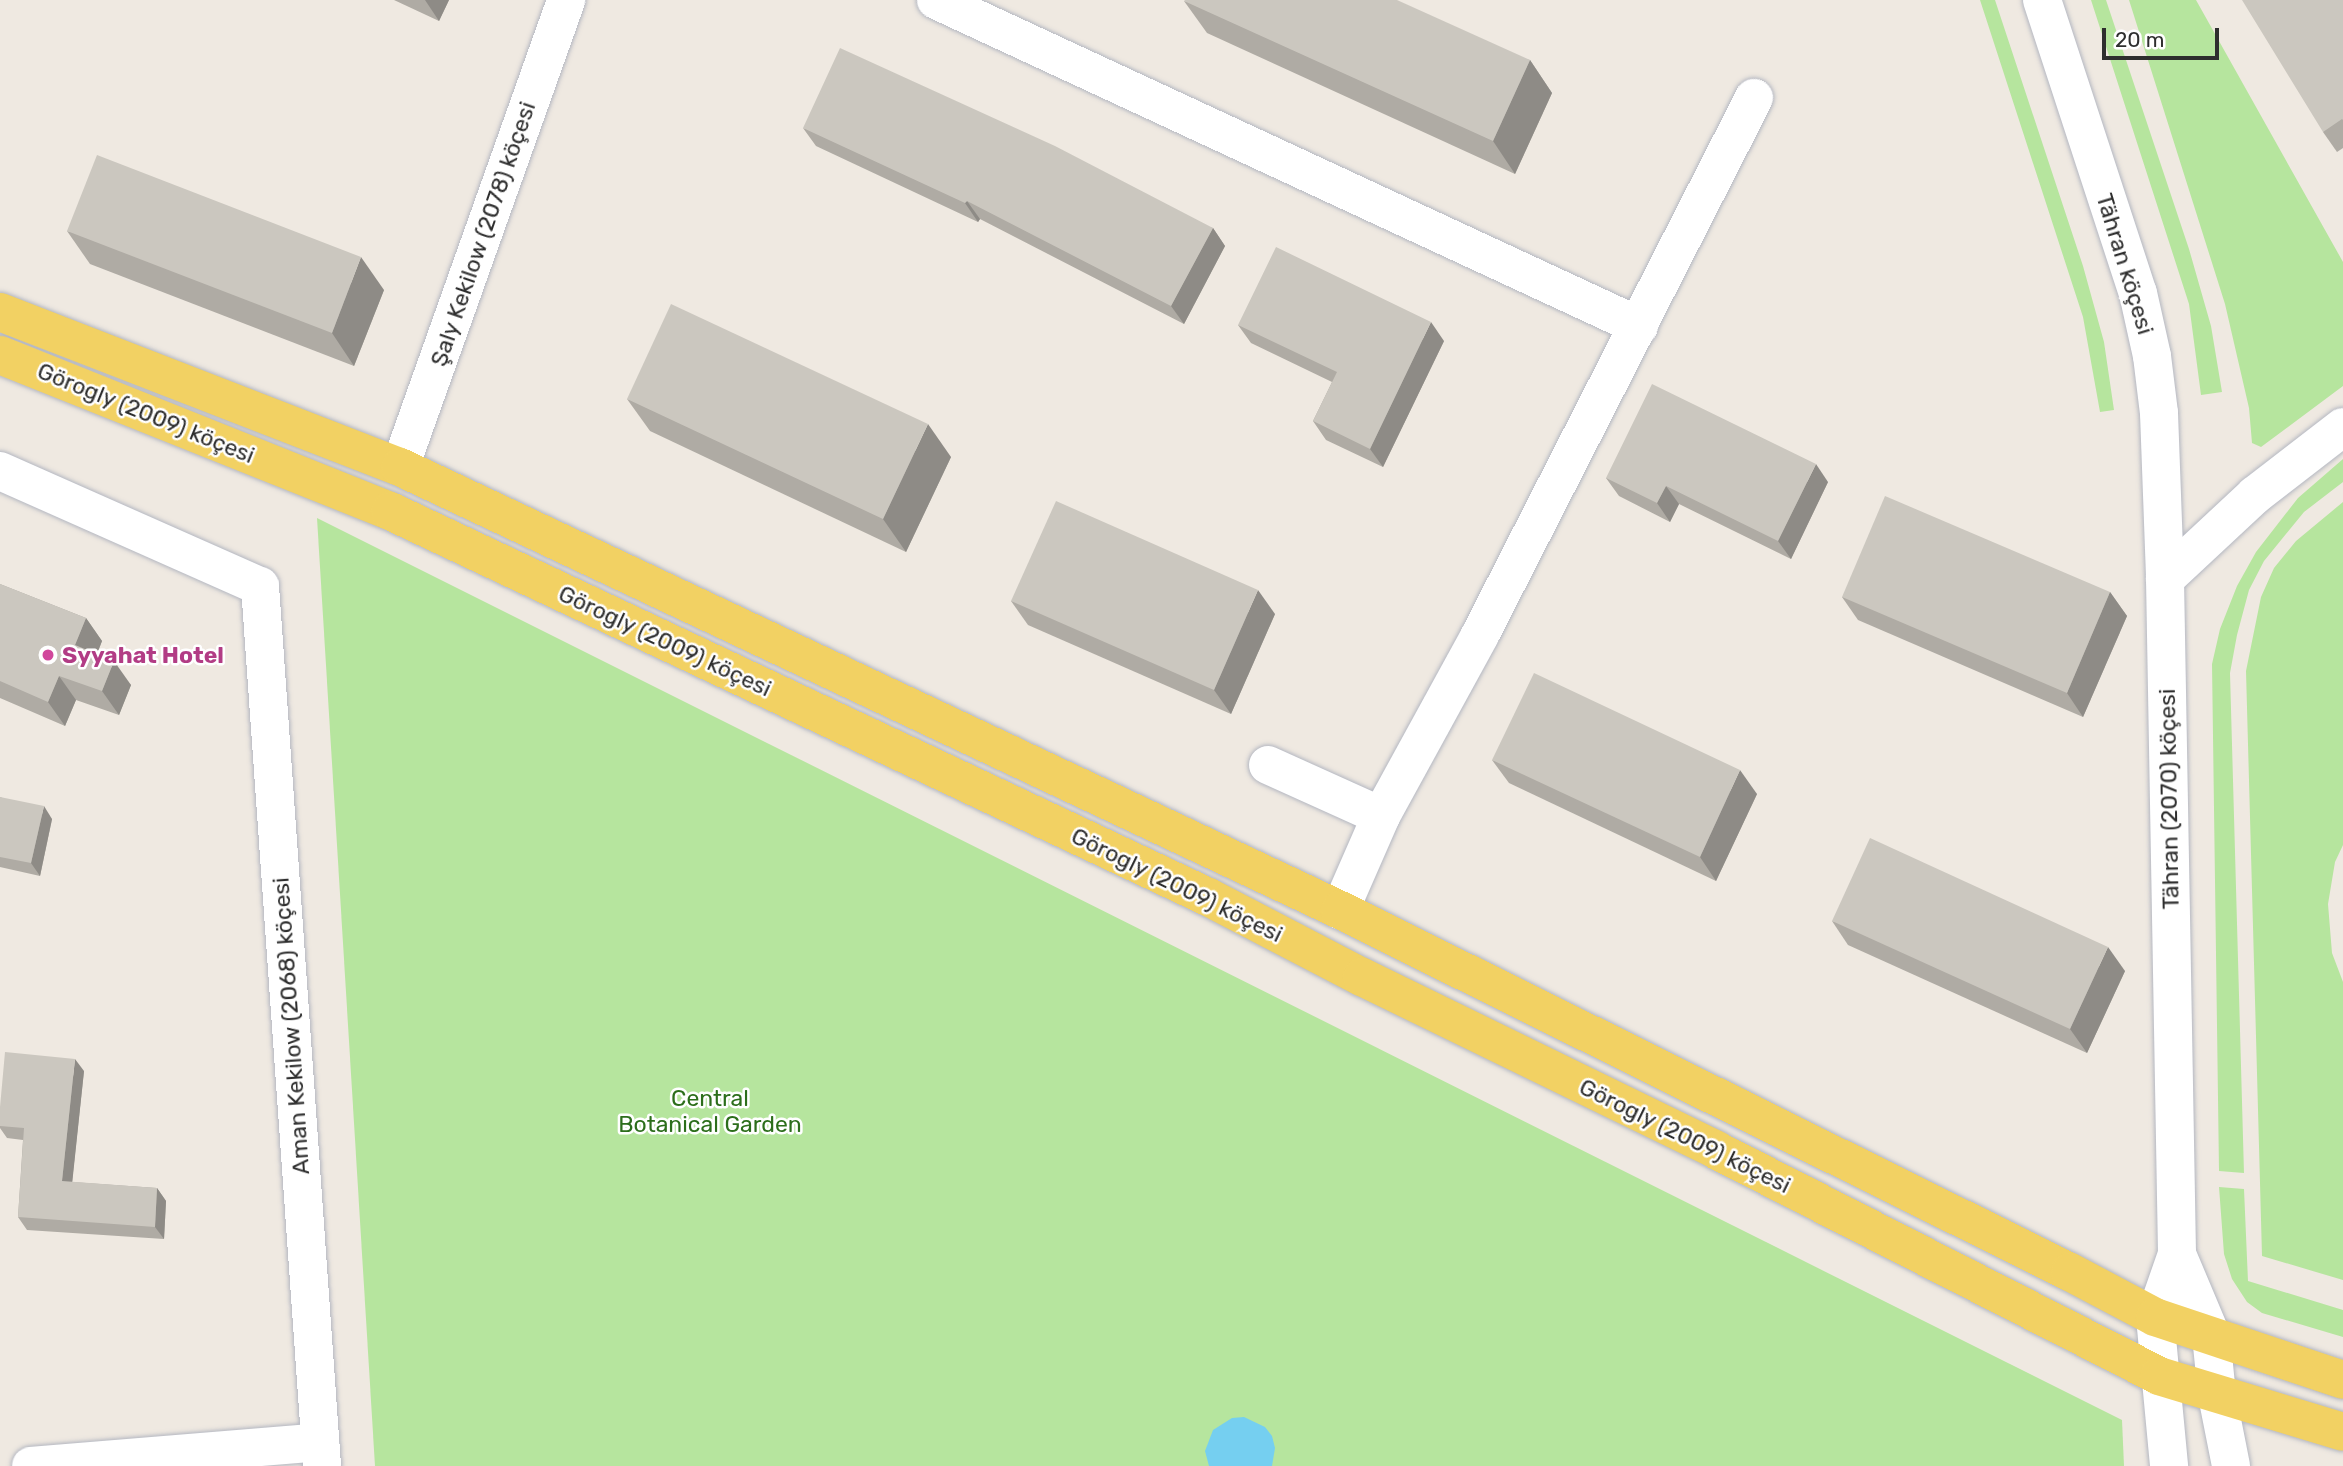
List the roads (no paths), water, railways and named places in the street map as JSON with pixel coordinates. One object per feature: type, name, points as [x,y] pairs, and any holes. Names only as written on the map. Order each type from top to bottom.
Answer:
[{"type":"main road","name":"Görogly (2009) köçesi","points":[[0,312],[400,467],[1340,910],[2081,1277],[2155,1317],[2343,1380]]},
{"type":"main road","name":"Görogly (2009) köçesi","points":[[0,355],[390,511],[1208,897],[1362,977],[1716,1150],[2159,1376],[2343,1432]]},
{"type":"street","name":"Şaly Kekilow (2078) köçesi","points":[[400,467],[566,0]]},
{"type":"street","points":[[936,0],[1639,326]]},
{"type":"street","name":"Tähran köçesi","points":[[2042,0],[2138,293],[2152,356],[2158,413],[2165,579]]},
{"type":"street","points":[[1340,910],[1381,816],[1480,635],[1754,99]]},
{"type":"street","points":[[2165,579],[2255,495],[2343,427]]},
{"type":"street","name":"Aman Kekilow (2068) köçesi","points":[[0,471],[260,586],[321,1454]]},
{"type":"street","name":"Tähran (2070) köçesi","points":[[2165,579],[2177,1254],[2155,1317],[2169,1466]]},
{"type":"street","points":[[1268,765],[1381,816]]},
{"type":"street","name":"Tähran (2070) köçesi","points":[[2177,1254],[2211,1335],[2217,1395],[2231,1466]]},
{"type":"street","points":[[31,1466],[321,1454]]},
{"type":"water","points":[[1244,1417],[1265,1427],[1272,1436],[1275,1448],[1272,1466],[1209,1466],[1205,1451],[1213,1430],[1232,1418]]},
{"type":"place","name":"Syyahat Hotel","points":[[48,655]]},
{"type":"park label","name":"Central Botanical Garden","points":[[710,1111]]}]
